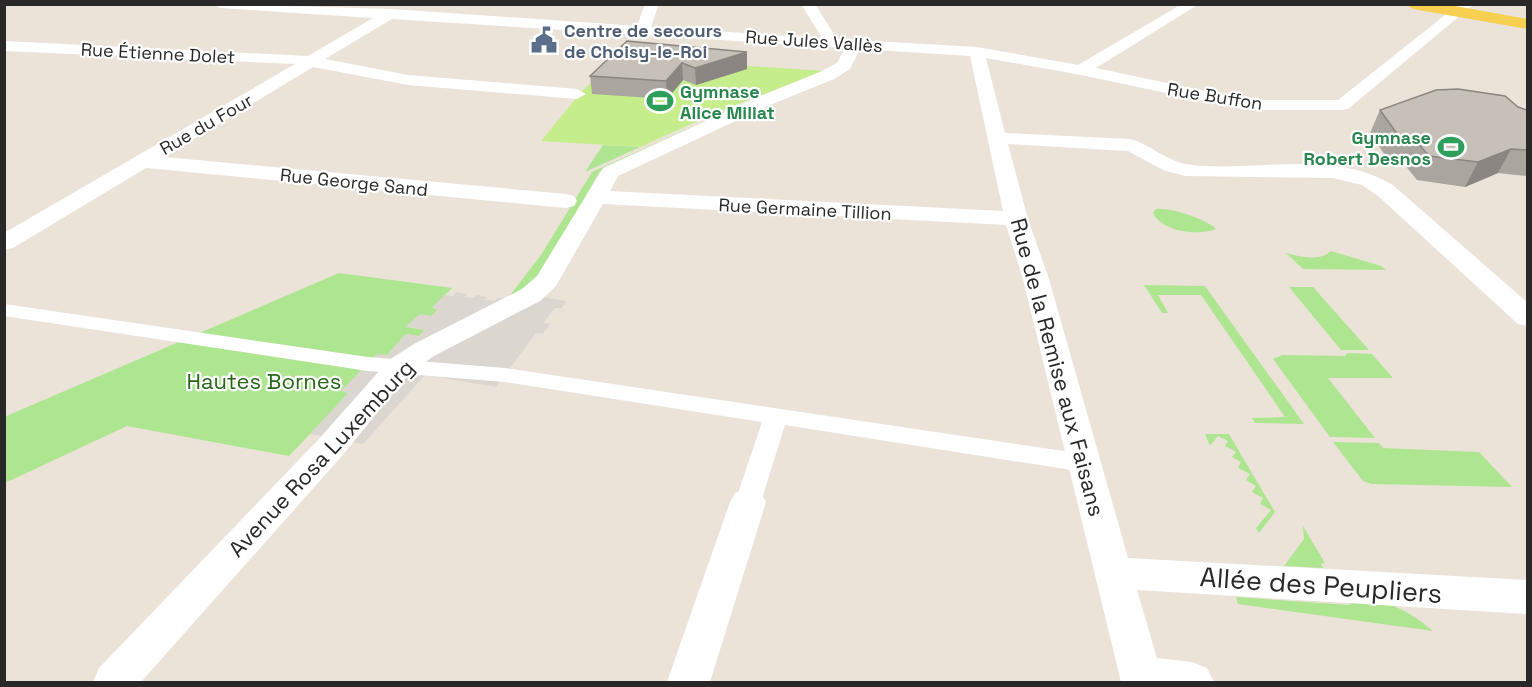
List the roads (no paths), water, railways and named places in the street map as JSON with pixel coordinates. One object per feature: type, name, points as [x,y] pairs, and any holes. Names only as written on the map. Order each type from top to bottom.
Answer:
[{"type":"main road","points":[[1413,4],[1464,8]]},
{"type":"main road","points":[[1431,4],[1464,8],[1527,24]]},
{"type":"street","name":"Rue Jules Vallès","points":[[220,4],[977,51]]},
{"type":"street","name":"Rue du Four","points":[[4,243],[407,4]]},
{"type":"street","points":[[643,30],[652,4]]},
{"type":"street","points":[[808,4],[844,43]]},
{"type":"street","points":[[1081,70],[1193,4]]},
{"type":"street","name":"Rue Buffon","points":[[977,51],[1247,105],[1342,105],[1464,8]]},
{"type":"street","name":"Avenue Rosa Luxemburg","points":[[114,682],[329,449],[399,367],[424,350],[531,295],[556,268],[610,172],[764,100],[828,75],[843,66],[844,43]]},
{"type":"street","name":"Rue Étienne Dolet","points":[[6,47],[311,62],[415,81],[577,94]]},
{"type":"street","name":"Rue de la Remise aux Faisans","points":[[977,51],[1017,219],[1036,279],[1141,679]]},
{"type":"street","points":[[998,138],[1130,145],[1142,149],[1170,166],[1192,171],[1333,172],[1358,176],[1386,191],[1527,318]]},
{"type":"street","name":"Rue George Sand","points":[[142,161],[566,201]]},
{"type":"street","name":"Rue Germaine Tillion","points":[[594,197],[1017,219]]},
{"type":"street","points":[[4,310],[399,367],[426,367],[505,375],[1084,463]]},
{"type":"street","points":[[688,682],[776,416]]},
{"type":"street","name":"Allée des Peupliers","points":[[1114,573],[1527,597]]},
{"type":"street","points":[[1141,679],[1192,682]]},
{"type":"place","name":"Centre de secours de Choisy-le-Roi","points":[[544,40]]},
{"type":"place","name":"Gymnase Alice Miliat","points":[[660,101]]},
{"type":"place","name":"Gymnase Robert Desnos","points":[[1451,147]]},
{"type":"park label","name":"Hautes Bornes","points":[[264,381]]}]
